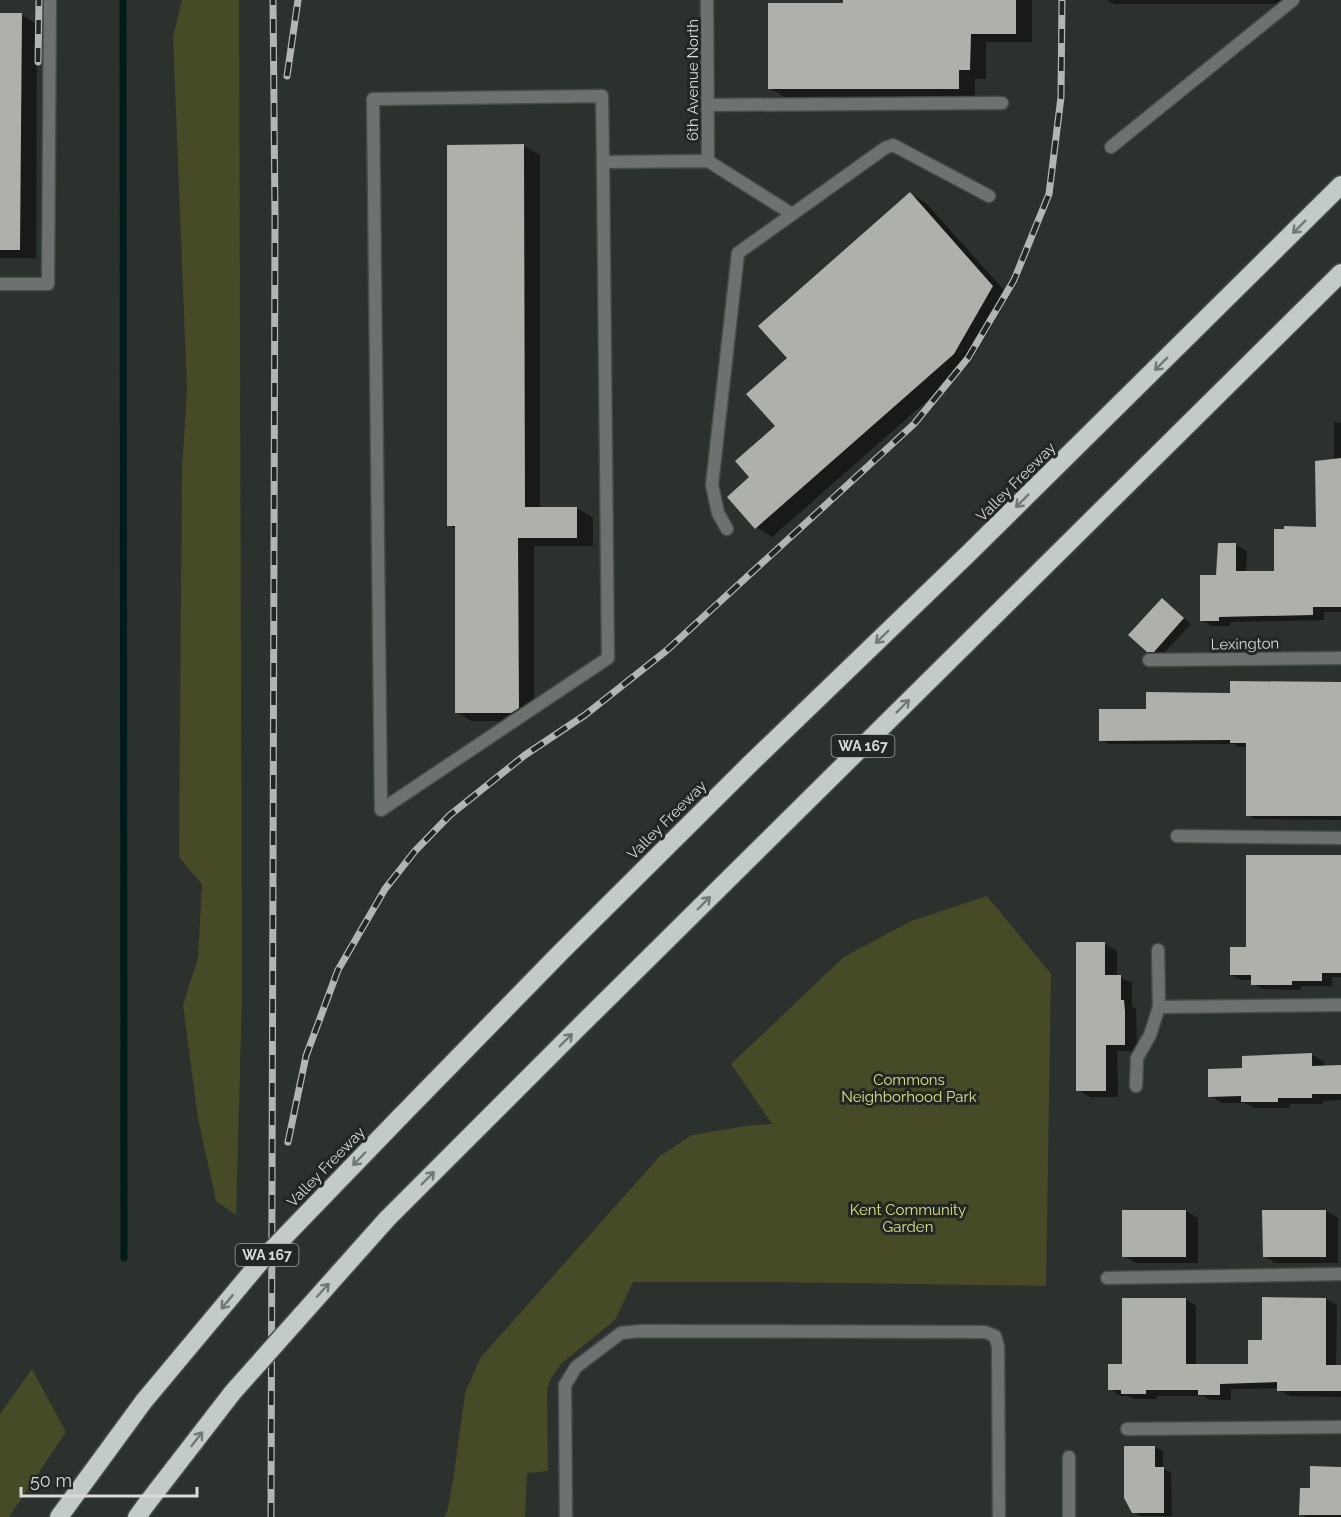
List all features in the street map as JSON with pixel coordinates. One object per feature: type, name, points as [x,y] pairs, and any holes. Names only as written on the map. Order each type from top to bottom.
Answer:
[{"type":"highway","name":"Valley Freeway","points":[[59,1517],[144,1401],[261,1261],[561,952],[1341,185]]},
{"type":"highway","name":"WA 167","points":[[137,1517],[233,1392],[387,1219],[1341,273]]},
{"type":"street","points":[[0,284],[48,284],[50,0]]},
{"type":"street","name":"6th Avenue North","points":[[707,0],[708,161]]},
{"type":"street","points":[[1111,147],[1293,0]]},
{"type":"street","points":[[602,96],[603,162],[608,658],[381,810],[373,99],[602,96]]},
{"type":"street","points":[[708,105],[1002,103]]},
{"type":"street","points":[[727,529],[718,513],[712,485],[738,253],[885,148],[893,145],[989,196]]},
{"type":"street","points":[[603,162],[708,161],[792,214]]},
{"type":"street","name":"Lexington","points":[[1149,660],[1341,658]]},
{"type":"street","points":[[1177,836],[1341,838]]},
{"type":"street","points":[[1136,1086],[1137,1058],[1150,1035],[1159,1007],[1158,950]]},
{"type":"street","points":[[1159,1007],[1341,1005]]},
{"type":"street","points":[[1107,1278],[1341,1274]]},
{"type":"street","points":[[566,1517],[565,1385],[576,1367],[621,1333],[640,1331],[986,1332],[995,1336],[998,1346],[999,1517]]},
{"type":"street","points":[[1127,1429],[1341,1427]]},
{"type":"street","points":[[1069,1457],[1069,1517]]},
{"type":"green space","points":[[182,0],[239,0],[242,996],[236,1215],[216,1201],[198,1118],[183,1005],[198,958],[202,884],[179,857],[182,470],[187,390],[173,37]]},
{"type":"green space","name":"Commons Neighborhood Park","points":[[987,896],[1051,974],[1046,1286],[633,1282],[615,1320],[562,1363],[551,1378],[547,1389],[548,1471],[527,1473],[525,1517],[444,1517],[453,1481],[465,1393],[481,1357],[660,1156],[692,1135],[772,1124],[731,1064],[844,957],[911,921]]},
{"type":"green space","points":[[32,1369],[66,1432],[9,1517],[0,1517],[0,1414]]},
{"type":"building","points":[[843,0],[1016,0],[1016,34],[971,34],[970,70],[959,70],[959,89],[768,89],[768,3],[843,3]]},
{"type":"building","points":[[0,13],[22,13],[20,250],[0,250]]},
{"type":"building","points":[[524,144],[525,507],[577,507],[577,538],[518,538],[519,708],[511,713],[455,713],[455,526],[447,526],[447,145]]},
{"type":"building","points":[[910,192],[993,286],[954,354],[755,529],[727,497],[749,477],[735,461],[775,426],[746,394],[787,358],[758,326]]},
{"type":"building","points":[[1341,458],[1341,607],[1313,607],[1313,615],[1219,617],[1219,621],[1200,621],[1200,575],[1216,575],[1218,543],[1236,543],[1236,571],[1274,571],[1274,529],[1284,529],[1284,526],[1316,527],[1315,461]]},
{"type":"building","points":[[1162,598],[1184,618],[1154,652],[1147,652],[1128,635]]},
{"type":"building","points":[[1230,681],[1341,682],[1341,816],[1246,816],[1246,743],[1230,743],[1230,740],[1099,741],[1099,709],[1146,709],[1146,692],[1230,693]]},
{"type":"building","points":[[1246,855],[1341,855],[1341,973],[1322,973],[1322,981],[1292,981],[1292,985],[1251,985],[1251,975],[1230,975],[1230,947],[1246,947]]},
{"type":"building","points":[[1076,942],[1105,942],[1105,975],[1121,975],[1121,1000],[1124,1000],[1125,1011],[1125,1045],[1106,1045],[1106,1091],[1076,1091]]},
{"type":"building","points":[[1312,1053],[1312,1066],[1341,1065],[1341,1094],[1312,1094],[1312,1098],[1278,1098],[1278,1102],[1241,1102],[1241,1096],[1208,1097],[1208,1069],[1242,1068],[1242,1056]]},
{"type":"building","points":[[1122,1210],[1186,1210],[1186,1257],[1122,1257]]},
{"type":"building","points":[[1262,1210],[1326,1210],[1326,1257],[1263,1257]]},
{"type":"building","points":[[1262,1297],[1326,1298],[1326,1365],[1341,1365],[1341,1391],[1277,1391],[1277,1382],[1220,1384],[1220,1395],[1198,1395],[1198,1390],[1146,1390],[1146,1394],[1121,1394],[1121,1390],[1108,1390],[1108,1364],[1122,1364],[1122,1298],[1186,1298],[1186,1364],[1248,1364],[1248,1340],[1262,1340]]},
{"type":"building","points":[[1124,1446],[1155,1446],[1155,1467],[1164,1467],[1164,1513],[1132,1513],[1124,1498]]},
{"type":"building","points":[[1310,1466],[1341,1467],[1341,1515],[1299,1515],[1300,1488],[1310,1488]]},
{"type":"waterway","points":[[123,0],[124,1258]]},
{"type":"railway","points":[[38,62],[39,0]]},
{"type":"railway","points":[[271,1517],[275,218],[273,0]]},
{"type":"railway","points":[[287,76],[298,0]]},
{"type":"railway","points":[[288,1142],[306,1056],[338,970],[385,889],[415,851],[450,815],[525,755],[585,715],[666,651],[914,424],[968,358],[1014,280],[1049,194],[1061,97],[1062,0]]},
{"type":"park label","name":"Kent Community Garden","points":[[908,1218]]}]
